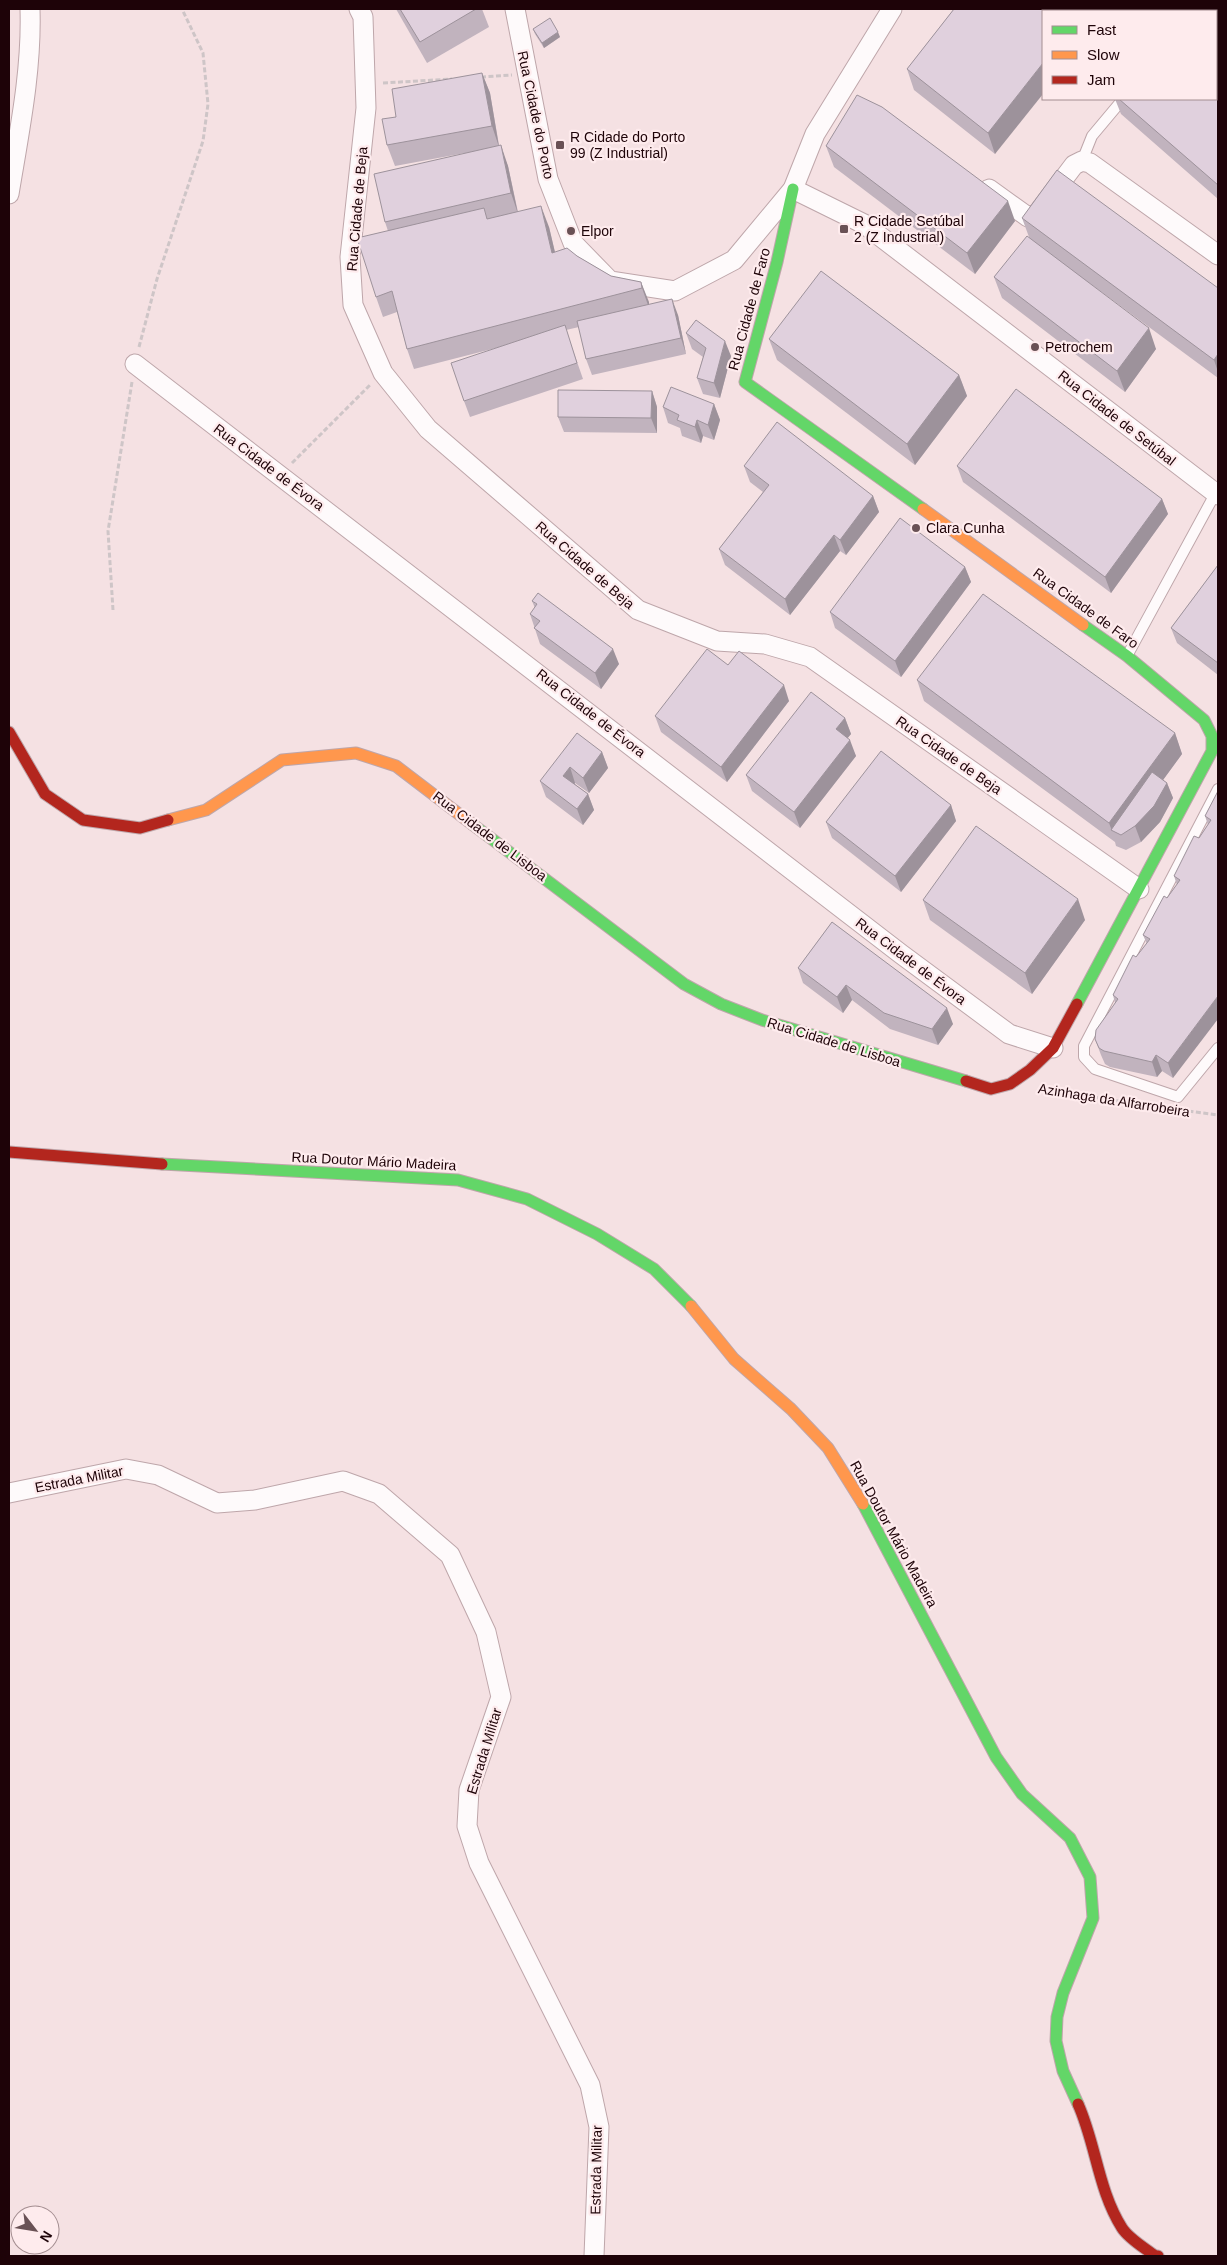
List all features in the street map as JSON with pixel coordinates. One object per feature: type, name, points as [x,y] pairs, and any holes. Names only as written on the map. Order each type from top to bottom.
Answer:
[{"type":"street","points":[[9,194],[24,112],[31,30],[30,9]]},
{"type":"street","name":"Rua Cidade de Beja","points":[[359,9],[363,17],[366,108],[350,257],[353,304],[382,374],[428,429],[638,610],[717,641],[765,644],[810,657],[1139,889]]},
{"type":"street","name":"Rua Cidade do Porto","points":[[515,9],[548,179],[573,243],[610,281],[675,291],[734,260],[793,189],[815,134],[850,91],[892,9]]},
{"type":"street","points":[[974,178],[1028,217],[1037,214],[1074,165],[1082,161],[1090,163],[1218,255]]},
{"type":"street","name":"Rua Cidade de Setúbal","points":[[793,189],[864,224],[1217,492]]},
{"type":"street","name":"Rua Cidade de Faro","points":[[793,189],[777,262],[745,382],[1127,656],[1204,720],[1215,737],[1212,751],[1053,1048],[1030,1070],[1010,1084],[991,1089]]},
{"type":"street","name":"Rua Cidade de Évora","points":[[136,364],[901,954],[1009,1034],[1053,1048]]},
{"type":"street","name":"Rua Cidade de Lisboa","points":[[9,732],[45,794],[83,820],[140,828],[206,810],[282,760],[356,753],[396,766],[684,984],[721,1004],[762,1020],[991,1089]]},
{"type":"street","name":"Rua Doutor Mário Madeira","points":[[9,1152],[195,1166],[458,1180],[527,1199],[597,1234],[654,1268],[694,1309],[734,1359],[791,1408],[828,1448],[862,1502],[996,1757],[1022,1794],[1070,1838],[1090,1877],[1093,1918],[1063,1993],[1057,2017],[1056,2040],[1063,2071],[1088,2127],[1104,2190],[1122,2230],[1155,2256],[1158,2256]]},
{"type":"street","name":"Estrada Militar","points":[[9,1493],[126,1469],[158,1474],[217,1503],[256,1500],[344,1481],[379,1494],[450,1555],[486,1632],[501,1697],[469,1790],[467,1826],[479,1863],[590,2084],[600,2127],[594,2256]]},
{"type":"lane","points":[[1082,161],[1092,136],[1123,100]]},
{"type":"lane","points":[[1127,656],[1217,492]]},
{"type":"lane","points":[[1218,789],[1084,1046],[1084,1057],[1096,1068],[1178,1097],[1218,1048]]},
{"type":"path","points":[[113,610],[108,531],[136,364],[157,279],[203,141],[208,104],[203,53],[182,9]]},
{"type":"path","points":[[472,77],[527,73]]},
{"type":"path","points":[[365,84],[462,78]]},
{"type":"path","points":[[280,475],[382,374]]},
{"type":"path","name":"Azinhaga da Alfarrobeira","points":[[1038,1088],[1169,1108]]},
{"type":"path","name":"Azinhaga da Alfarrobeira","points":[[1179,1110],[1218,1116]]},
{"type":"building","points":[[400,9],[476,9],[420,42]]},
{"type":"building","points":[[954,9],[1065,10],[1042,10],[1042,64],[988,133],[907,69]]},
{"type":"building","points":[[1080,9],[1159,10],[1082,10]]},
{"type":"building","points":[[1218,9],[1218,185],[1120,100],[1217,100],[1217,10],[1186,10]]},
{"type":"building","points":[[550,18],[558,32],[542,43],[533,29]]},
{"type":"building","points":[[482,73],[492,126],[387,145],[382,119],[396,117],[392,89]]},
{"type":"building","points":[[857,95],[882,107],[1008,201],[967,253],[826,146]]},
{"type":"building","points":[[501,145],[511,193],[385,222],[374,174]]},
{"type":"building","points":[[1057,170],[1218,288],[1218,354],[1214,360],[1022,218]]},
{"type":"building","points":[[541,206],[552,253],[567,248],[611,276],[641,282],[642,288],[407,349],[392,291],[376,297],[357,238],[484,208],[487,219]]},
{"type":"building","points":[[1027,236],[1149,328],[1117,371],[994,277]]},
{"type":"building","points":[[821,271],[959,375],[907,444],[769,339]]},
{"type":"building","points":[[672,299],[681,338],[586,359],[577,321]]},
{"type":"building","points":[[696,320],[725,341],[714,383],[697,378],[706,348],[686,333]]},
{"type":"building","points":[[565,325],[577,363],[464,401],[451,363]]},
{"type":"building","points":[[671,387],[714,404],[708,425],[697,420],[695,427],[677,420],[679,415],[663,407]]},
{"type":"building","points":[[1016,389],[1162,499],[1105,577],[957,466]]},
{"type":"building","points":[[558,390],[652,391],[651,418],[558,417]]},
{"type":"building","points":[[777,422],[873,496],[840,540],[834,535],[785,599],[719,549],[769,485],[744,466]]},
{"type":"building","points":[[900,518],[965,567],[895,661],[830,612]]},
{"type":"building","points":[[1218,565],[1218,663],[1171,628]]},
{"type":"building","points":[[538,593],[613,649],[595,673],[534,628],[540,621],[530,614],[537,604],[532,601]]},
{"type":"building","points":[[983,594],[1175,733],[1109,823],[917,680]]},
{"type":"building","points":[[707,649],[728,665],[739,651],[784,685],[721,767],[655,716]]},
{"type":"building","points":[[811,692],[845,718],[836,729],[850,740],[794,812],[746,775]]},
{"type":"building","points":[[577,733],[602,752],[583,778],[570,767],[563,776],[588,794],[577,809],[540,781]]},
{"type":"building","points":[[881,751],[951,805],[895,876],[826,822]]},
{"type":"building","points":[[1152,772],[1167,783],[1154,806],[1135,826],[1121,835],[1111,830]]},
{"type":"building","points":[[1218,791],[1218,996],[1168,1063],[1156,1055],[1152,1062],[1104,1051],[1099,1048],[1095,1039],[1096,1030],[1118,999],[1113,995],[1133,955],[1136,957],[1150,939],[1143,935],[1164,896],[1167,898],[1180,880],[1174,876],[1194,836],[1199,838],[1211,820],[1205,816]]},
{"type":"building","points":[[976,826],[1078,899],[1025,973],[923,900]]},
{"type":"building","points":[[832,922],[947,1008],[932,1029],[884,1013],[846,985],[837,997],[798,968]]},
{"type":"traffic: fast","points":[[793,189],[777,262],[745,382],[923,509]]},
{"type":"traffic: fast","points":[[1077,1004],[1212,751],[1212,736],[1204,720],[1127,656],[1083,625]]},
{"type":"traffic: fast","points":[[472,824],[684,984],[721,1004],[762,1020],[966,1081]]},
{"type":"traffic: fast","points":[[162,1164],[458,1180],[527,1199],[597,1234],[654,1269],[691,1306]]},
{"type":"traffic: fast","points":[[863,1504],[996,1757],[1022,1794],[1070,1838],[1090,1877],[1093,1918],[1063,1993],[1057,2017],[1056,2041],[1063,2071],[1078,2104]]},
{"type":"traffic: slow","points":[[923,509],[1083,625]]},
{"type":"traffic: slow","points":[[168,820],[206,810],[282,760],[356,753],[396,766],[472,824]]},
{"type":"traffic: slow","points":[[691,1306],[734,1359],[791,1409],[828,1448],[863,1504]]},
{"type":"traffic: jam","points":[[9,732],[45,794],[83,820],[140,828],[168,820]]},
{"type":"traffic: jam","points":[[966,1081],[991,1089],[1010,1084],[1030,1070],[1053,1048],[1077,1004]]},
{"type":"traffic: jam","points":[[9,1152],[162,1164]]},
{"type":"traffic: jam","points":[[1078,2104],[1089,2135],[1102,2183],[1114,2213],[1129,2236],[1155,2256],[1158,2256]]},
{"type":"place","name":"R Cidade do Porto 99 (Z Industrial)","points":[[560,145]]},
{"type":"place","name":"R Cidade Setúbal 2 (Z Industrial)","points":[[844,229]]},
{"type":"place","name":"Elpor","points":[[571,231]]},
{"type":"place","name":"Petrochem","points":[[1035,347]]},
{"type":"place","name":"Clara Cunha","points":[[916,528]]}]
